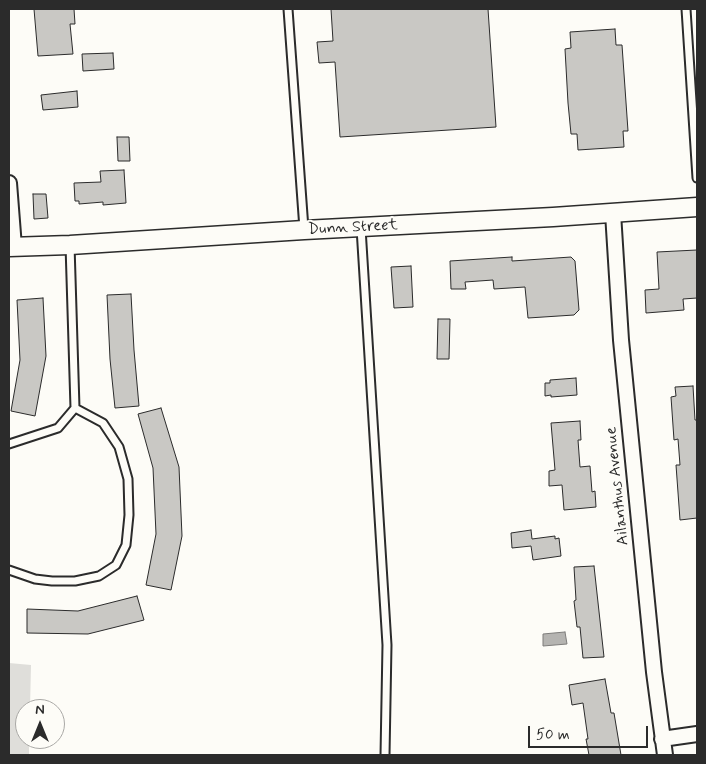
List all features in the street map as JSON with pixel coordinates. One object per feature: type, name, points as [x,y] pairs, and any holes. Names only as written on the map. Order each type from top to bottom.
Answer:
[{"type":"street","points":[[9,184],[11,247]]},
{"type":"street","name":"Dunn Street","points":[[11,247],[697,207]]},
{"type":"street","name":"Ailanthus Avenue","points":[[613,213],[621,340],[664,755]]},
{"type":"street","points":[[662,739],[697,734]]},
{"type":"lane","points":[[288,9],[304,230]]},
{"type":"lane","points":[[686,9],[697,178]]},
{"type":"lane","points":[[361,228],[387,645],[385,755]]},
{"type":"lane","points":[[9,444],[58,428],[76,408],[70,245]]},
{"type":"lane","points":[[9,570],[35,579],[52,581],[75,581],[99,576],[116,565],[126,545],[129,515],[128,479],[119,447],[102,423],[76,408]]},
{"type":"shaded area","points":[[565,632],[567,644],[543,646],[543,634]]},
{"type":"shaded area","points":[[9,663],[31,665],[30,699],[15,699],[15,749],[29,749],[29,755],[9,755]]},
{"type":"building","points":[[34,9],[74,9],[75,24],[70,24],[73,54],[38,56]]},
{"type":"building","points":[[331,9],[488,9],[496,127],[340,137],[335,62],[319,63],[317,42],[333,41]]},
{"type":"building","points":[[615,29],[616,45],[622,45],[628,131],[623,131],[624,147],[578,150],[577,134],[571,134],[568,103],[565,49],[571,48],[570,32]]},
{"type":"building","points":[[113,53],[114,69],[83,71],[82,54]]},
{"type":"building","points":[[77,91],[78,107],[43,110],[41,95]]},
{"type":"building","points":[[117,137],[129,137],[130,161],[118,161]]},
{"type":"building","points":[[124,170],[126,203],[103,205],[103,202],[79,204],[79,201],[75,201],[74,183],[101,182],[100,171]]},
{"type":"building","points":[[33,194],[46,194],[48,218],[34,219]]},
{"type":"building","points":[[697,250],[697,298],[683,299],[684,310],[646,313],[645,290],[659,289],[657,252]]},
{"type":"building","points":[[512,257],[512,261],[571,257],[575,261],[579,310],[574,315],[528,318],[525,287],[494,289],[493,280],[465,282],[466,289],[451,289],[450,261]]},
{"type":"building","points":[[411,266],[413,307],[394,308],[391,267]]},
{"type":"building","points":[[131,294],[139,406],[115,408],[110,359],[107,295]]},
{"type":"building","points":[[43,298],[46,356],[35,416],[11,411],[20,360],[17,300]]},
{"type":"building","points":[[438,319],[450,319],[449,359],[437,359]]},
{"type":"building","points":[[576,378],[577,395],[545,396],[545,383],[550,383],[550,380]]},
{"type":"building","points":[[693,386],[695,420],[697,420],[697,518],[680,520],[676,465],[680,465],[678,439],[674,440],[671,397],[676,396],[675,387]]},
{"type":"building","points":[[161,408],[179,467],[182,536],[171,590],[146,585],[156,534],[153,468],[138,414]]},
{"type":"building","points":[[580,421],[581,440],[578,440],[580,467],[590,466],[592,492],[595,491],[596,507],[564,510],[562,485],[549,486],[549,471],[555,470],[551,423]]},
{"type":"building","points":[[531,530],[532,539],[555,536],[555,539],[559,538],[561,556],[533,560],[531,546],[512,548],[511,533]]},
{"type":"building","points":[[594,566],[604,657],[583,658],[580,627],[577,627],[574,601],[576,600],[574,567]]},
{"type":"building","points":[[137,596],[144,620],[88,634],[27,633],[27,609],[78,611]]},
{"type":"building","points":[[605,679],[611,713],[614,713],[621,755],[589,755],[583,703],[572,705],[569,685]]}]
